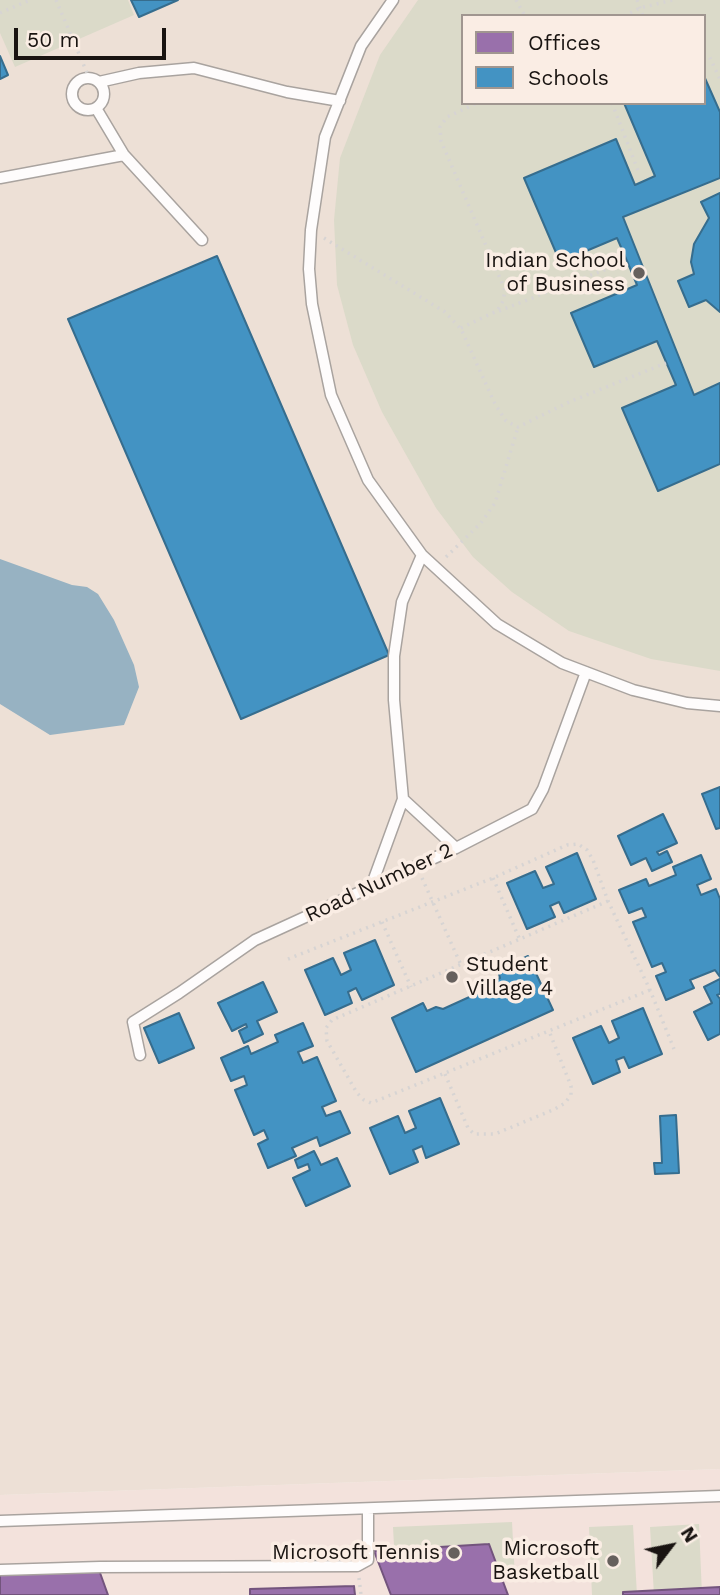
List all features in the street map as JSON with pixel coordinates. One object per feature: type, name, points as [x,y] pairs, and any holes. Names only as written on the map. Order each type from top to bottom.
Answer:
[{"type":"lane","points":[[393,0],[361,46],[326,137],[311,230],[309,269],[312,304],[331,395],[368,480],[422,555],[497,624],[562,663],[633,690],[687,703],[720,706]]},
{"type":"lane","points":[[99,82],[104,99],[96,108],[83,110],[73,100],[73,87],[83,78],[99,82],[139,73],[194,68],[287,92],[340,101]]},
{"type":"lane","points":[[96,108],[124,155],[202,240]]},
{"type":"lane","points":[[0,178],[124,155]]},
{"type":"lane","points":[[371,887],[403,799],[394,700],[394,656],[402,602],[422,555]]},
{"type":"lane","name":"Road Number 2","points":[[140,1055],[133,1022],[255,940],[456,848],[532,809],[543,789],[586,672]]},
{"type":"lane","points":[[403,799],[456,848]]},
{"type":"lane","points":[[0,1521],[720,1496]]},
{"type":"lane","points":[[0,1570],[357,1566],[368,1560],[368,1509]]},
{"type":"path","points":[[0,12],[30,0]]},
{"type":"path","points":[[56,0],[89,78]]},
{"type":"path","points":[[637,0],[642,14]]},
{"type":"path","points":[[628,14],[640,8],[673,0]]},
{"type":"path","points":[[706,55],[720,79]]},
{"type":"path","points":[[473,105],[447,117],[440,127],[442,141],[505,290],[497,312]]},
{"type":"path","points":[[613,105],[639,173]]},
{"type":"path","points":[[311,230],[444,312],[461,328],[495,404],[506,421],[518,427]]},
{"type":"path","points":[[461,328],[627,261]]},
{"type":"path","points":[[435,568],[481,523],[495,503],[518,427],[569,402],[666,363]]},
{"type":"path","points":[[288,959],[493,878],[566,845],[578,844],[587,850],[593,860],[608,901],[650,990],[674,1049]]},
{"type":"path","points":[[417,866],[461,965]]},
{"type":"path","points":[[493,878],[520,940]]},
{"type":"path","points":[[608,901],[331,1020],[326,1028],[327,1041],[357,1093],[371,1103],[650,990]]},
{"type":"path","points":[[382,922],[411,987]]},
{"type":"path","points":[[445,1073],[468,1128],[474,1133],[495,1134],[555,1109],[565,1103],[570,1095],[571,1086],[549,1031]]},
{"type":"shaded area","points":[[0,0],[720,0],[720,1469],[0,1495]]},
{"type":"shaded area","points":[[720,1469],[720,1595],[0,1595],[0,1495]]},
{"type":"green space","points":[[0,0],[128,0],[134,15],[15,67],[0,33]]},
{"type":"green space","points":[[418,0],[720,0],[720,671],[651,659],[569,631],[512,592],[473,557],[436,508],[382,412],[353,345],[337,285],[334,220],[340,158],[380,55]]},
{"type":"green space","name":"Microsoft Tennis","points":[[512,1522],[515,1578],[396,1584],[393,1527]]},
{"type":"green space","points":[[699,1524],[702,1595],[654,1595],[650,1527]]},
{"type":"green space","name":"Microsoft Basketball","points":[[633,1525],[637,1595],[592,1595],[589,1527]]},
{"type":"water","points":[[0,559],[72,585],[87,587],[98,594],[114,620],[134,665],[139,687],[124,725],[50,735],[0,704]]},
{"type":"building: Offices","points":[[489,1544],[508,1595],[391,1595],[374,1551]]},
{"type":"building: Offices","points":[[99,1570],[108,1595],[0,1595],[0,1573]]},
{"type":"building: Offices","points":[[354,1586],[355,1595],[250,1595],[250,1589]]},
{"type":"building: Offices","points":[[720,1587],[720,1595],[623,1595],[623,1592]]},
{"type":"building: Schools","points":[[131,0],[178,0],[139,17]]},
{"type":"building: Schools","points":[[0,56],[8,75],[0,79]]},
{"type":"building: Schools","name":"Indian School of Business","points":[[706,80],[720,112],[720,178],[623,217],[694,395],[720,383],[720,464],[658,491],[622,408],[676,385],[657,341],[594,367],[571,313],[637,285],[627,261],[617,238],[560,262],[524,178],[616,139],[635,185],[655,176],[625,105],[706,105]]},
{"type":"building: Schools","points":[[720,193],[720,312],[706,300],[689,307],[678,281],[694,274],[691,262],[694,244],[709,218],[701,202]]},
{"type":"building: Schools","points":[[217,256],[389,655],[241,719],[68,319]]},
{"type":"building: Schools","points":[[720,787],[720,828],[716,829],[702,794]]},
{"type":"building: Schools","points":[[663,814],[677,843],[657,852],[659,855],[667,851],[672,862],[652,871],[646,858],[631,865],[618,836]]},
{"type":"building: Schools","points":[[577,853],[596,899],[564,913],[559,902],[550,906],[555,917],[527,929],[507,883],[535,871],[543,888],[554,884],[546,867]]},
{"type":"building: Schools","points":[[701,855],[711,879],[697,885],[701,895],[716,889],[720,899],[720,977],[715,970],[690,980],[694,988],[666,1000],[656,976],[666,972],[662,963],[652,967],[633,922],[646,917],[642,908],[629,913],[619,890],[646,879],[649,886],[676,875],[673,867]]},
{"type":"building: Schools","points":[[375,940],[394,985],[362,1000],[356,988],[348,992],[352,1003],[325,1015],[305,970],[333,958],[341,975],[351,970],[344,953]]},
{"type":"building: Schools","points":[[528,956],[553,1010],[416,1072],[392,1018],[423,1003],[427,1011],[436,1007],[443,1009],[487,989],[490,983],[500,978],[498,970]]},
{"type":"building: Schools","points":[[720,979],[720,994],[717,995],[720,999],[720,1034],[708,1040],[694,1012],[712,1003],[704,987]]},
{"type":"building: Schools","points":[[263,982],[277,1012],[257,1021],[263,1034],[244,1043],[239,1031],[247,1027],[246,1024],[232,1031],[218,1003]]},
{"type":"building: Schools","points":[[643,1008],[662,1054],[629,1068],[624,1057],[616,1060],[620,1072],[593,1084],[573,1038],[601,1026],[609,1043],[619,1038],[612,1021]]},
{"type":"building: Schools","points":[[179,1013],[194,1048],[159,1063],[144,1028]]},
{"type":"building: Schools","points":[[303,1023],[313,1046],[298,1052],[303,1063],[317,1057],[336,1101],[322,1107],[326,1116],[340,1111],[350,1133],[320,1146],[317,1137],[292,1148],[296,1156],[268,1168],[258,1144],[268,1139],[264,1130],[254,1135],[235,1090],[247,1085],[244,1076],[231,1081],[221,1058],[248,1046],[251,1054],[278,1042],[275,1035]]},
{"type":"building: Schools","points":[[440,1098],[459,1144],[426,1158],[422,1146],[413,1150],[418,1162],[390,1174],[370,1128],[398,1116],[405,1133],[416,1128],[409,1111]]},
{"type":"building: Schools","points":[[676,1115],[679,1173],[655,1174],[654,1163],[662,1163],[660,1116]]},
{"type":"building: Schools","points":[[314,1151],[321,1165],[337,1158],[350,1186],[306,1206],[293,1178],[310,1170],[308,1164],[298,1168],[295,1160]]},
{"type":"place","name":"Indian School of Business","points":[[639,273]]},
{"type":"place","name":"Student Village 4","points":[[452,977]]},
{"type":"place","name":"Microsoft Tennis","points":[[454,1553]]},
{"type":"place","name":"Microsoft Basketball","points":[[613,1561]]}]
